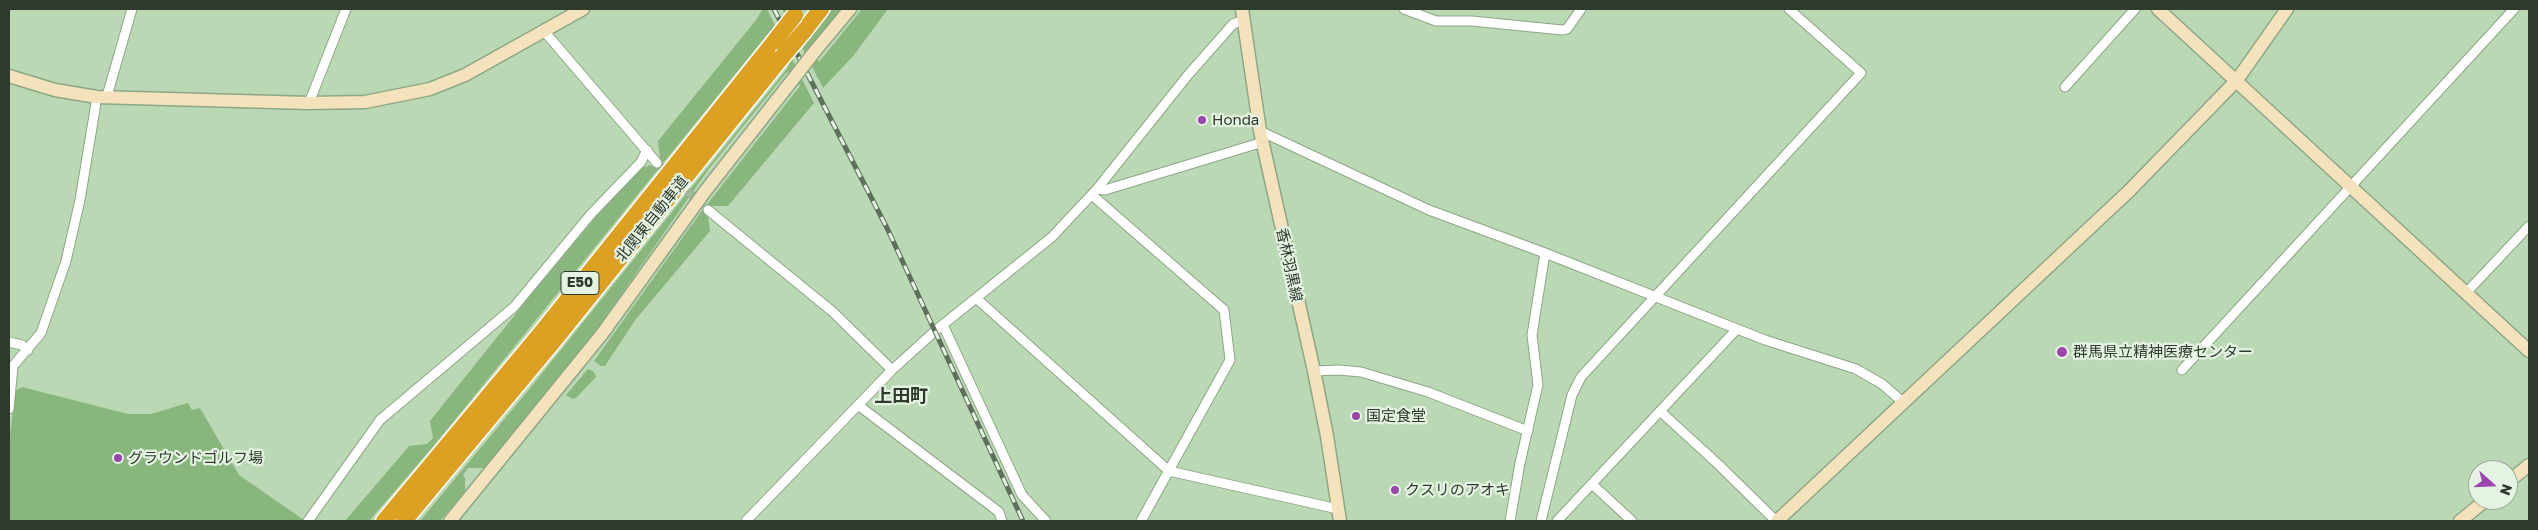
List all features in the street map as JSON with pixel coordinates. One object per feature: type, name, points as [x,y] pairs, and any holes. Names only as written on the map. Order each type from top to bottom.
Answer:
[{"type":"highway","name":"北関東自動車道","points":[[404,521],[536,364],[821,9]]},
{"type":"highway","name":"北関東自動車道","points":[[384,521],[540,334],[798,12]]},
{"type":"street","points":[[9,409],[13,366],[28,350],[43,329],[66,261],[102,97],[132,9]]},
{"type":"street","points":[[310,103],[346,9]]},
{"type":"street","points":[[9,76],[55,90],[102,97],[310,103],[365,102],[430,89],[466,75],[583,9]]},
{"type":"street","points":[[450,521],[602,334],[719,172],[850,9]]},
{"type":"street","points":[[1404,9],[1436,21],[1472,21],[1559,30],[1567,29],[1581,9]]},
{"type":"street","points":[[1541,521],[1577,383],[1590,365],[1861,73],[1789,9]]},
{"type":"street","points":[[2066,87],[2135,9]]},
{"type":"street","points":[[2158,9],[2529,351]]},
{"type":"street","points":[[1660,411],[1776,521],[2128,191],[2237,80],[2287,9]]},
{"type":"street","points":[[2182,370],[2514,9]]},
{"type":"street","points":[[746,521],[892,370],[943,325],[1052,237],[1094,192],[1188,75],[1243,14]]},
{"type":"street","name":"香林羽黒線","points":[[1243,14],[1261,136],[1314,371],[1327,436],[1339,515]]},
{"type":"street","points":[[544,31],[657,163]]},
{"type":"street","points":[[1094,192],[1106,190],[1261,136],[1429,210],[1544,252],[1737,329],[1856,369],[1882,384],[1904,403]]},
{"type":"street","points":[[308,521],[380,420],[514,307],[602,202],[641,162],[647,150]]},
{"type":"street","points":[[1094,192],[1224,310],[1230,360],[1141,521]]},
{"type":"street","points":[[708,210],[833,312],[892,370]]},
{"type":"street","points":[[2466,293],[2529,226]]},
{"type":"street","points":[[1510,521],[1538,385],[1532,335],[1544,252]]},
{"type":"street","points":[[976,298],[1169,471],[1339,515]]},
{"type":"street","points":[[943,325],[1022,495],[1046,521]]},
{"type":"street","points":[[1557,521],[1737,329]]},
{"type":"street","points":[[9,342],[22,345],[28,350]]},
{"type":"street","points":[[1314,371],[1339,370],[1361,372],[1428,392],[1528,431]]},
{"type":"street","points":[[858,406],[999,512],[1002,521]]},
{"type":"street","points":[[2518,474],[2529,465]]},
{"type":"street","points":[[1592,484],[1632,521]]},
{"type":"street","points":[[2460,521],[2474,510]]},
{"type":"green space","points":[[758,9],[767,9],[814,103],[728,206],[712,206],[708,210],[705,214],[708,217],[710,231],[636,319],[605,366],[601,366],[594,361],[701,212],[800,86],[793,71],[786,73],[708,170],[592,336],[486,468],[468,468],[463,475],[465,478],[465,491],[440,521],[420,521],[531,387],[787,69],[789,64],[771,30],[437,442],[369,521],[345,521],[409,446],[427,444],[433,438],[430,421],[534,291],[615,194],[642,168],[650,165],[653,167],[660,159],[658,141],[756,20],[762,10]]},
{"type":"green space","points":[[782,9],[789,9],[806,41],[833,9],[843,9],[811,49],[819,62],[862,9],[888,9],[854,55],[823,88]]},
{"type":"green space","points":[[588,369],[594,372],[596,377],[576,398],[573,399],[566,395]]},
{"type":"green space","name":"グラウンドゴルフ場","points":[[22,387],[128,414],[151,414],[188,403],[192,410],[200,408],[239,475],[304,520],[9,521],[9,445],[15,391]]},
{"type":"tunnel","points":[[657,163],[708,210]]},
{"type":"railway","points":[[774,9],[888,230],[1023,521]]},
{"type":"place","name":"Honda","points":[[1202,120]]},
{"type":"place","name":"群馬県立精神医療センター","points":[[2062,352]]},
{"type":"place","name":"国定食堂","points":[[1356,416]]},
{"type":"place","name":"グラウンドゴルフ場","points":[[118,458]]},
{"type":"place","name":"クスリのアオキ","points":[[1395,490]]},
{"type":"district","name":"上田町","points":[[901,396]]}]
